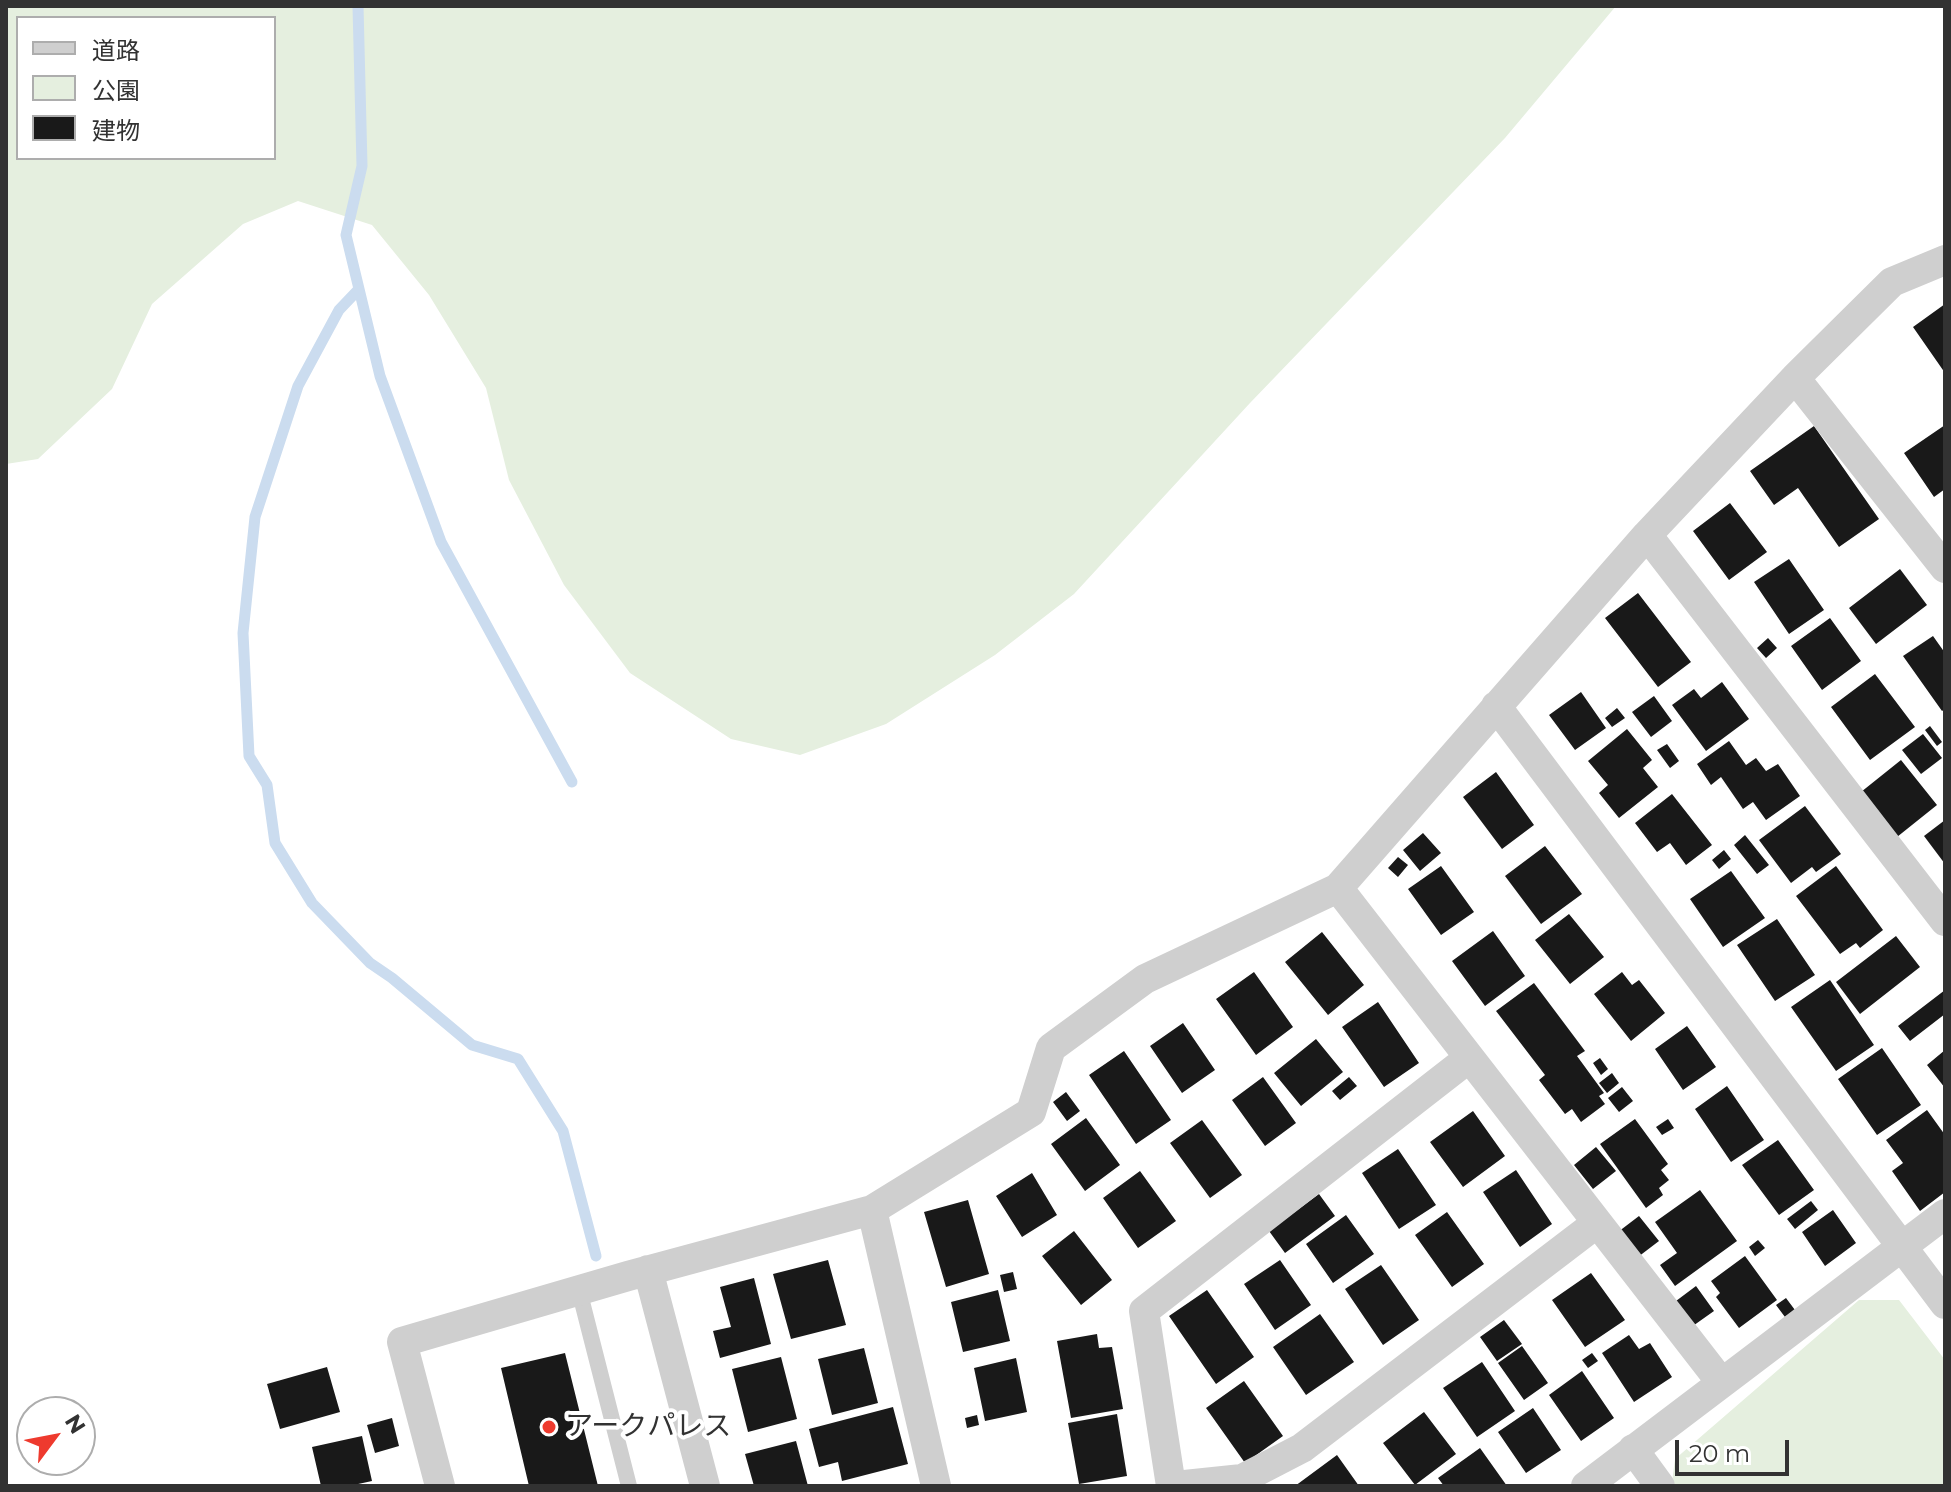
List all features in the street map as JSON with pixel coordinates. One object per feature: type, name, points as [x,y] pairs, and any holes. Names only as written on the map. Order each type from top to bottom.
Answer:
[{"type":"street","points":[[440,1486],[402,1342],[648,1270],[872,1210],[1031,1112],[1051,1048],[1145,979],[1338,888],[1647,535],[1795,378],[1892,282],[1945,260]]},
{"type":"street","points":[[1795,378],[1945,568]]},
{"type":"street","points":[[1647,535],[1945,921]]},
{"type":"street","points":[[1496,706],[1945,1304]]},
{"type":"street","points":[[1338,888],[1721,1382]]},
{"type":"street","points":[[1469,1058],[1144,1311],[1173,1486],[1242,1479],[1302,1448],[1597,1223]]},
{"type":"street","points":[[872,1210],[936,1486]]},
{"type":"street","points":[[1586,1486],[1945,1214]]},
{"type":"street","points":[[648,1270],[705,1486]]},
{"type":"street","points":[[1633,1449],[1660,1486]]},
{"type":"lane","points":[[579,1290],[629,1486]]},
{"type":"green space","points":[[6,6],[1616,6],[1505,138],[1250,403],[1074,594],[995,655],[886,724],[800,755],[731,739],[630,673],[564,585],[509,480],[486,388],[429,295],[372,225],[298,201],[243,224],[152,304],[112,389],[38,459],[6,464]]},
{"type":"green space","points":[[1859,1300],[1899,1300],[1945,1360],[1945,1486],[1675,1486],[1672,1482],[1675,1459]]},
{"type":"building","points":[[1945,304],[1945,373],[1913,327]]},
{"type":"building","points":[[1945,425],[1945,489],[1934,497],[1904,453]]},
{"type":"building","points":[[1814,426],[1879,519],[1839,547],[1798,488],[1774,505],[1750,471]]},
{"type":"building","points":[[1730,503],[1767,552],[1729,580],[1693,531]]},
{"type":"building","points":[[1789,559],[1824,610],[1789,634],[1754,582]]},
{"type":"building","points":[[1900,569],[1927,605],[1876,644],[1849,608]]},
{"type":"building","points":[[1638,593],[1691,662],[1658,687],[1605,618]]},
{"type":"building","points":[[1830,618],[1861,661],[1822,690],[1791,646]]},
{"type":"building","points":[[1933,636],[1945,653],[1945,709],[1942,711],[1903,656]]},
{"type":"building","points":[[1768,638],[1777,648],[1766,658],[1757,648]]},
{"type":"building","points":[[1875,674],[1915,727],[1870,760],[1831,707]]},
{"type":"building","points":[[1722,682],[1749,719],[1706,751],[1672,705],[1694,689],[1701,698]]},
{"type":"building","points":[[1581,692],[1606,728],[1575,750],[1549,715]]},
{"type":"building","points":[[1654,696],[1672,721],[1651,737],[1632,712]]},
{"type":"building","points":[[1617,708],[1625,718],[1612,727],[1605,718]]},
{"type":"building","points":[[1930,726],[1942,742],[1937,746],[1925,730]]},
{"type":"building","points":[[1627,729],[1652,760],[1643,768],[1658,787],[1619,818],[1599,793],[1608,785],[1588,761]]},
{"type":"building","points":[[1923,734],[1942,758],[1921,774],[1902,750]]},
{"type":"building","points":[[1729,741],[1746,765],[1756,758],[1766,771],[1778,764],[1800,796],[1766,820],[1753,802],[1743,809],[1721,777],[1711,785],[1697,764]]},
{"type":"building","points":[[1667,744],[1679,761],[1670,768],[1657,750]]},
{"type":"building","points":[[1901,760],[1937,805],[1897,837],[1861,792]]},
{"type":"building","points":[[1496,772],[1534,825],[1502,849],[1463,797]]},
{"type":"building","points":[[1672,794],[1712,845],[1686,865],[1670,843],[1657,852],[1635,823]]},
{"type":"building","points":[[1805,806],[1841,854],[1816,872],[1812,867],[1791,883],[1759,840]]},
{"type":"building","points":[[1945,820],[1945,864],[1924,836]]},
{"type":"building","points":[[1423,833],[1441,853],[1420,871],[1403,850]]},
{"type":"building","points":[[1745,835],[1769,865],[1757,874],[1734,845]]},
{"type":"building","points":[[1545,846],[1582,894],[1541,924],[1505,876]]},
{"type":"building","points":[[1724,850],[1731,859],[1719,869],[1712,860]]},
{"type":"building","points":[[1398,857],[1408,865],[1398,877],[1388,868]]},
{"type":"building","points":[[1441,866],[1474,912],[1441,935],[1408,889]]},
{"type":"building","points":[[1836,866],[1883,930],[1860,948],[1856,943],[1840,954],[1796,896]]},
{"type":"building","points":[[1731,871],[1765,918],[1723,947],[1690,899]]},
{"type":"building","points":[[1569,914],[1604,957],[1570,984],[1535,940]]},
{"type":"building","points":[[1777,919],[1815,975],[1775,1001],[1737,945]]},
{"type":"building","points":[[1493,931],[1525,976],[1485,1006],[1452,961]]},
{"type":"building","points":[[1322,932],[1364,985],[1328,1015],[1285,962]]},
{"type":"building","points":[[1896,936],[1920,967],[1860,1014],[1836,982]]},
{"type":"building","points":[[1254,972],[1293,1027],[1256,1055],[1216,999]]},
{"type":"building","points":[[1622,972],[1632,985],[1639,980],[1665,1013],[1631,1041],[1594,994]]},
{"type":"building","points":[[1830,980],[1874,1045],[1836,1071],[1791,1007]]},
{"type":"building","points":[[1534,983],[1585,1051],[1577,1056],[1604,1093],[1599,1096],[1605,1104],[1581,1122],[1572,1109],[1565,1114],[1539,1080],[1545,1075],[1496,1011]]},
{"type":"building","points":[[1945,990],[1945,1014],[1910,1041],[1898,1026]]},
{"type":"building","points":[[1378,1002],[1419,1063],[1384,1087],[1342,1027]]},
{"type":"building","points":[[1183,1023],[1215,1070],[1182,1093],[1150,1046]]},
{"type":"building","points":[[1687,1026],[1716,1067],[1683,1090],[1655,1049]]},
{"type":"building","points":[[1316,1039],[1343,1072],[1301,1106],[1274,1073]]},
{"type":"building","points":[[1882,1048],[1921,1105],[1877,1135],[1838,1079]]},
{"type":"building","points":[[1945,1050],[1945,1088],[1927,1065]]},
{"type":"building","points":[[1124,1051],[1171,1120],[1136,1144],[1089,1075]]},
{"type":"building","points":[[1600,1058],[1608,1069],[1601,1075],[1593,1063]]},
{"type":"building","points":[[1612,1073],[1619,1083],[1607,1093],[1599,1083]]},
{"type":"building","points":[[1263,1077],[1296,1123],[1265,1146],[1232,1100]]},
{"type":"building","points":[[1349,1077],[1357,1086],[1340,1100],[1332,1091]]},
{"type":"building","points":[[1727,1086],[1764,1140],[1731,1162],[1695,1109]]},
{"type":"building","points":[[1622,1087],[1633,1101],[1619,1112],[1608,1098]]},
{"type":"building","points":[[1066,1092],[1080,1111],[1067,1121],[1053,1102]]},
{"type":"building","points":[[1927,1110],[1945,1135],[1945,1192],[1920,1211],[1892,1171],[1903,1163],[1886,1140]]},
{"type":"building","points":[[1473,1111],[1505,1156],[1463,1187],[1430,1142]]},
{"type":"building","points":[[1086,1118],[1120,1165],[1085,1191],[1051,1144]]},
{"type":"building","points":[[1635,1119],[1668,1164],[1661,1170],[1669,1180],[1659,1188],[1663,1195],[1646,1208],[1600,1144]]},
{"type":"building","points":[[1668,1119],[1674,1128],[1662,1135],[1656,1127]]},
{"type":"building","points":[[1202,1120],[1242,1175],[1210,1198],[1170,1143]]},
{"type":"building","points":[[1778,1140],[1814,1190],[1779,1215],[1742,1165]]},
{"type":"building","points":[[1596,1147],[1616,1171],[1593,1189],[1574,1165]]},
{"type":"building","points":[[1398,1149],[1436,1205],[1399,1229],[1362,1173]]},
{"type":"building","points":[[1516,1170],[1552,1224],[1520,1247],[1483,1192]]},
{"type":"building","points":[[1140,1171],[1176,1221],[1138,1248],[1103,1198]]},
{"type":"building","points":[[1032,1173],[1057,1215],[1022,1237],[996,1196]]},
{"type":"building","points":[[1700,1190],[1737,1241],[1675,1286],[1660,1265],[1677,1253],[1655,1222]]},
{"type":"building","points":[[1319,1194],[1335,1216],[1285,1253],[1269,1231]]},
{"type":"building","points":[[968,1200],[989,1274],[946,1287],[924,1212]]},
{"type":"building","points":[[1811,1201],[1818,1210],[1795,1229],[1787,1219]]},
{"type":"building","points":[[1833,1210],[1856,1243],[1825,1266],[1802,1232]]},
{"type":"building","points":[[1447,1212],[1484,1264],[1452,1287],[1415,1235]]},
{"type":"building","points":[[1346,1215],[1374,1254],[1333,1283],[1306,1244]]},
{"type":"building","points":[[1639,1216],[1659,1241],[1638,1257],[1618,1232]]},
{"type":"building","points":[[1074,1231],[1112,1280],[1081,1305],[1042,1256]]},
{"type":"building","points":[[1758,1240],[1765,1248],[1755,1256],[1749,1247]]},
{"type":"building","points":[[1745,1256],[1777,1300],[1739,1328],[1716,1297],[1720,1293],[1711,1281]]},
{"type":"building","points":[[828,1260],[846,1325],[791,1339],[773,1274]]},
{"type":"building","points":[[1280,1260],[1311,1305],[1275,1330],[1244,1284]]},
{"type":"building","points":[[1381,1265],[1419,1320],[1383,1345],[1345,1289]]},
{"type":"building","points":[[1013,1272],[1017,1289],[1004,1292],[1000,1275]]},
{"type":"building","points":[[1591,1273],[1625,1320],[1585,1347],[1552,1300]]},
{"type":"building","points":[[754,1278],[771,1344],[720,1358],[713,1331],[731,1327],[720,1287]]},
{"type":"building","points":[[1696,1286],[1714,1311],[1690,1328],[1672,1304]]},
{"type":"building","points":[[998,1290],[1010,1341],[963,1352],[951,1302]]},
{"type":"building","points":[[1207,1290],[1254,1357],[1216,1384],[1169,1316]]},
{"type":"building","points":[[1786,1298],[1795,1310],[1785,1317],[1776,1305]]},
{"type":"building","points":[[1320,1314],[1354,1362],[1306,1395],[1273,1347]]},
{"type":"building","points":[[1504,1320],[1522,1344],[1497,1361],[1480,1337]]},
{"type":"building","points":[[1097,1334],[1099,1348],[1112,1347],[1123,1409],[1071,1418],[1057,1341]]},
{"type":"building","points":[[1629,1335],[1639,1349],[1650,1343],[1672,1377],[1634,1402],[1602,1353]]},
{"type":"building","points":[[1522,1346],[1548,1383],[1524,1400],[1498,1363]]},
{"type":"building","points":[[864,1348],[878,1403],[832,1415],[818,1359]]},
{"type":"building","name":"アークパレス","points":[[565,1353],[598,1486],[529,1486],[501,1368]]},
{"type":"building","points":[[1592,1353],[1598,1361],[1588,1368],[1582,1360]]},
{"type":"building","points":[[781,1357],[797,1419],[748,1432],[732,1369]]},
{"type":"building","points":[[1016,1358],[1027,1412],[985,1421],[974,1368]]},
{"type":"building","points":[[1482,1362],[1515,1411],[1477,1437],[1443,1388]]},
{"type":"building","points":[[327,1367],[340,1412],[280,1429],[267,1384]]},
{"type":"building","points":[[1582,1371],[1614,1418],[1581,1441],[1549,1395]]},
{"type":"building","points":[[1244,1381],[1283,1436],[1245,1463],[1206,1408]]},
{"type":"building","points":[[893,1407],[908,1464],[842,1481],[838,1462],[819,1467],[809,1429]]},
{"type":"building","points":[[1533,1408],[1561,1450],[1526,1473],[1498,1432]]},
{"type":"building","points":[[1424,1412],[1456,1454],[1415,1485],[1383,1443]]},
{"type":"building","points":[[1117,1414],[1127,1476],[1079,1484],[1068,1423]]},
{"type":"building","points":[[977,1415],[979,1425],[967,1428],[965,1418]]},
{"type":"building","points":[[392,1418],[399,1446],[375,1453],[367,1425]]},
{"type":"building","points":[[362,1436],[372,1481],[349,1486],[321,1486],[312,1447]]},
{"type":"building","points":[[796,1441],[808,1486],[754,1486],[745,1454]]},
{"type":"building","points":[[1480,1448],[1507,1486],[1444,1486],[1438,1478]]},
{"type":"building","points":[[1337,1455],[1359,1486],[1295,1486]]},
{"type":"waterway","points":[[358,6],[362,166],[346,235],[380,376],[441,542],[572,782]]},
{"type":"waterway","points":[[359,289],[339,310],[298,386],[255,517],[243,633],[249,756],[267,785],[275,843],[312,903],[370,963],[472,1045],[518,1059],[563,1131],[596,1256]]},
{"type":"place","name":"アークパレス","points":[[549,1427]]}]
